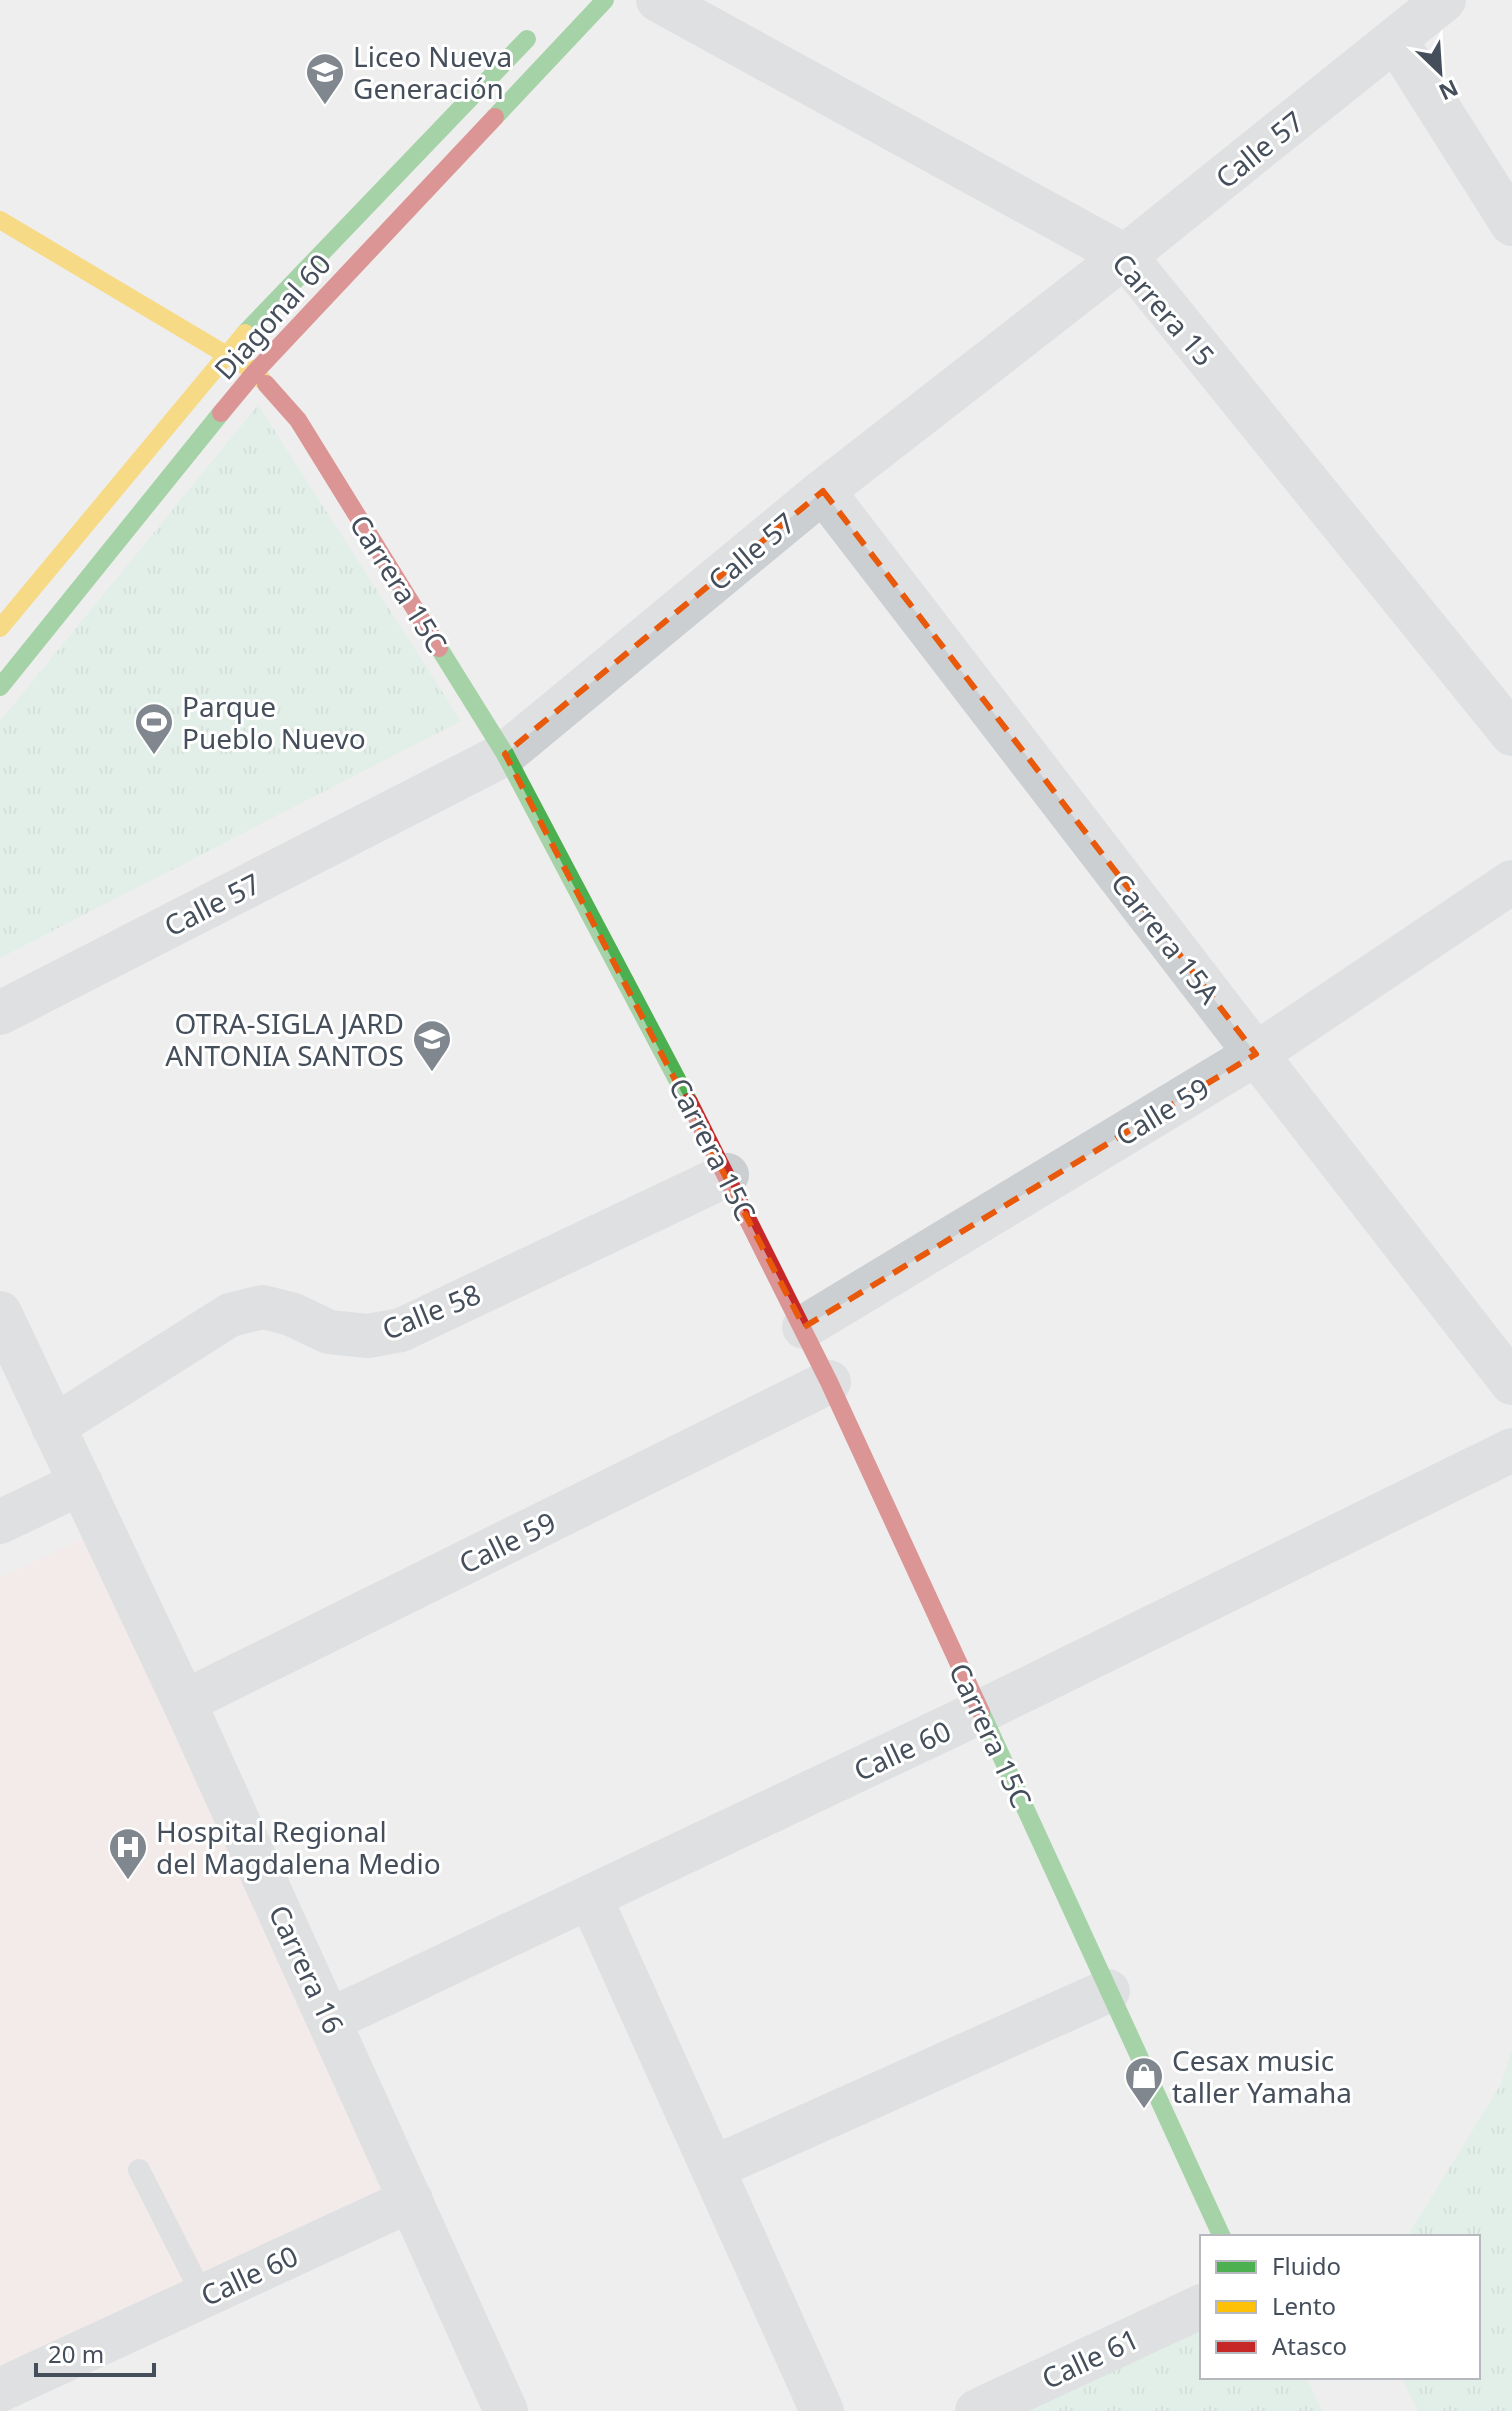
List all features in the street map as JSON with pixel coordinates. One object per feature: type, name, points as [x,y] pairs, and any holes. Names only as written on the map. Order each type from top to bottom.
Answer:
[{"type":"street","name":"Diagonal 60","points":[[0,687],[255,372],[605,0]]},
{"type":"street","name":"Carrera 15","points":[[658,0],[1125,256],[1512,734]]},
{"type":"street","name":"Calle 57","points":[[0,1013],[505,754],[823,491],[1125,256],[1444,0]]},
{"type":"street","name":"Diagonal 60","points":[[0,628],[226,353],[543,23]]},
{"type":"street","points":[[1395,39],[1512,224]]},
{"type":"street","name":"Carrera 15C","points":[[0,220],[255,372],[298,420],[505,754],[804,1327],[1221,2235]]},
{"type":"street","name":"Carrera 15A","points":[[823,491],[1512,1383]]},
{"type":"street","name":"Calle 59","points":[[804,1327],[1256,1054],[1512,882]]},
{"type":"street","name":"Calle 58","points":[[53,1427],[230,1315],[263,1307],[291,1314],[329,1332],[368,1336],[401,1330],[727,1175]]},
{"type":"street","name":"Carrera 16","points":[[0,1313],[184,1702],[506,2411]]},
{"type":"street","name":"Calle 59","points":[[184,1702],[829,1382]]},
{"type":"street","name":"Calle 60","points":[[330,2020],[980,1712],[1512,1450]]},
{"type":"street","points":[[0,1522],[81,1483]]},
{"type":"street","points":[[590,1897],[822,2411]]},
{"type":"street","points":[[713,2168],[1108,1991]]},
{"type":"street","name":"Calle 60","points":[[0,2390],[411,2200]]},
{"type":"street","name":"Calle 61","points":[[977,2411],[1200,2307]]},
{"type":"lane","points":[[139,2170],[203,2296]]},
{"type":"highlighted area","points":[[823,491],[1256,1054],[804,1327],[505,754]]},
{"type":"shaded area","name":"Hospital Regional del Magdalena Medio","points":[[91,1535],[399,2183],[0,2375],[0,1578]]},
{"type":"green space","name":"Parque Pueblo Nuevo","points":[[258,405],[461,721],[0,958],[0,721]]},
{"type":"green space","points":[[1512,2049],[1512,2411],[1418,2411],[1402,2379],[1480,2379],[1480,2235],[1408,2235],[1501,2084]]},
{"type":"green space","points":[[1200,2303],[1200,2379],[1307,2379],[1322,2411],[1002,2411]]},
{"type":"traffic: fast","points":[[495,117],[605,0]]},
{"type":"traffic: fast","points":[[245,333],[527,39]]},
{"type":"traffic: fast","points":[[0,687],[221,413]]},
{"type":"traffic: fast","points":[[439,648],[505,754],[689,1102]]},
{"type":"traffic: fast","points":[[981,1712],[1221,2235]]},
{"type":"traffic: slow","points":[[0,220],[255,372],[266,384]]},
{"type":"traffic: slow","points":[[0,628],[245,333]]},
{"type":"traffic: jam","points":[[221,413],[255,372],[495,117]]},
{"type":"traffic: jam","points":[[266,384],[298,420],[439,648]]},
{"type":"traffic: jam","points":[[689,1102],[829,1382],[981,1712]]},
{"type":"place","name":"Liceo Nueva Generación","points":[[325,106]]},
{"type":"place","name":"Parque Pueblo Nuevo","points":[[154,756]]},
{"type":"place","name":"OTRA-SIGLA JARD ANTONIA SANTOS","points":[[432,1073]]},
{"type":"place","name":"Hospital Regional del Magdalena Medio","points":[[128,1881]]},
{"type":"place","name":"Cesax music taller Yamaha","points":[[1144,2110]]}]
